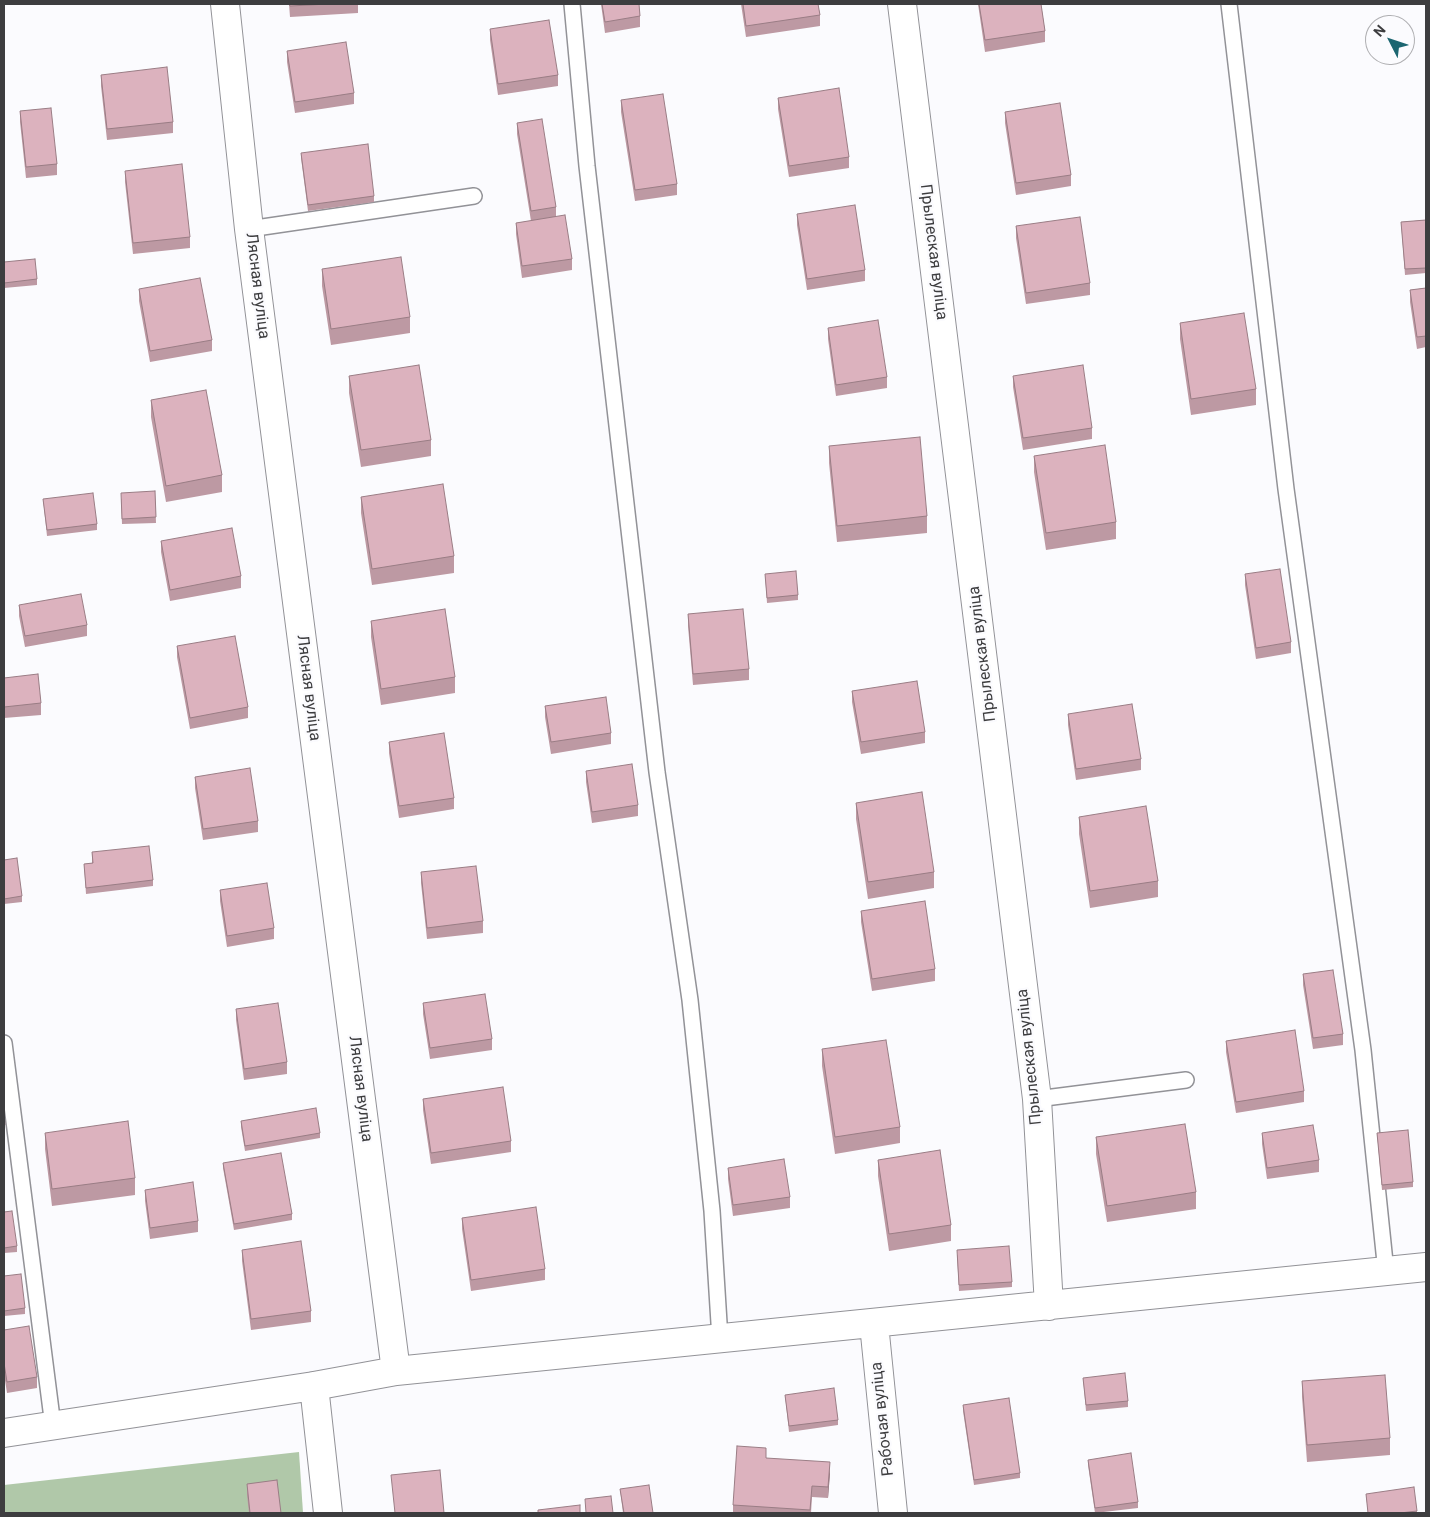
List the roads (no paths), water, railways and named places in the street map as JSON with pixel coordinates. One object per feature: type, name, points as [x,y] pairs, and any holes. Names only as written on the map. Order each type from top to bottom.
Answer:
[{"type":"street","name":"Лясная вуліца","points":[[225,4],[249,229],[396,1371]]},
{"type":"street","name":"Прылеская вуліца","points":[[902,4],[1037,1099],[1049,1306]]},
{"type":"street","points":[[4,1433],[314,1386],[396,1371],[1426,1267]]},
{"type":"street","name":"Рабочая вуліца","points":[[874,1324],[893,1513]]},
{"type":"street","points":[[314,1386],[328,1513]]},
{"type":"lane","points":[[572,4],[587,166],[657,772],[690,1000],[712,1211],[720,1339]]},
{"type":"lane","points":[[1229,4],[1287,499],[1363,1050],[1386,1272]]},
{"type":"lane","points":[[249,229],[474,196]]},
{"type":"lane","points":[[4,1043],[53,1426]]},
{"type":"lane","points":[[1037,1099],[1186,1080]]}]
